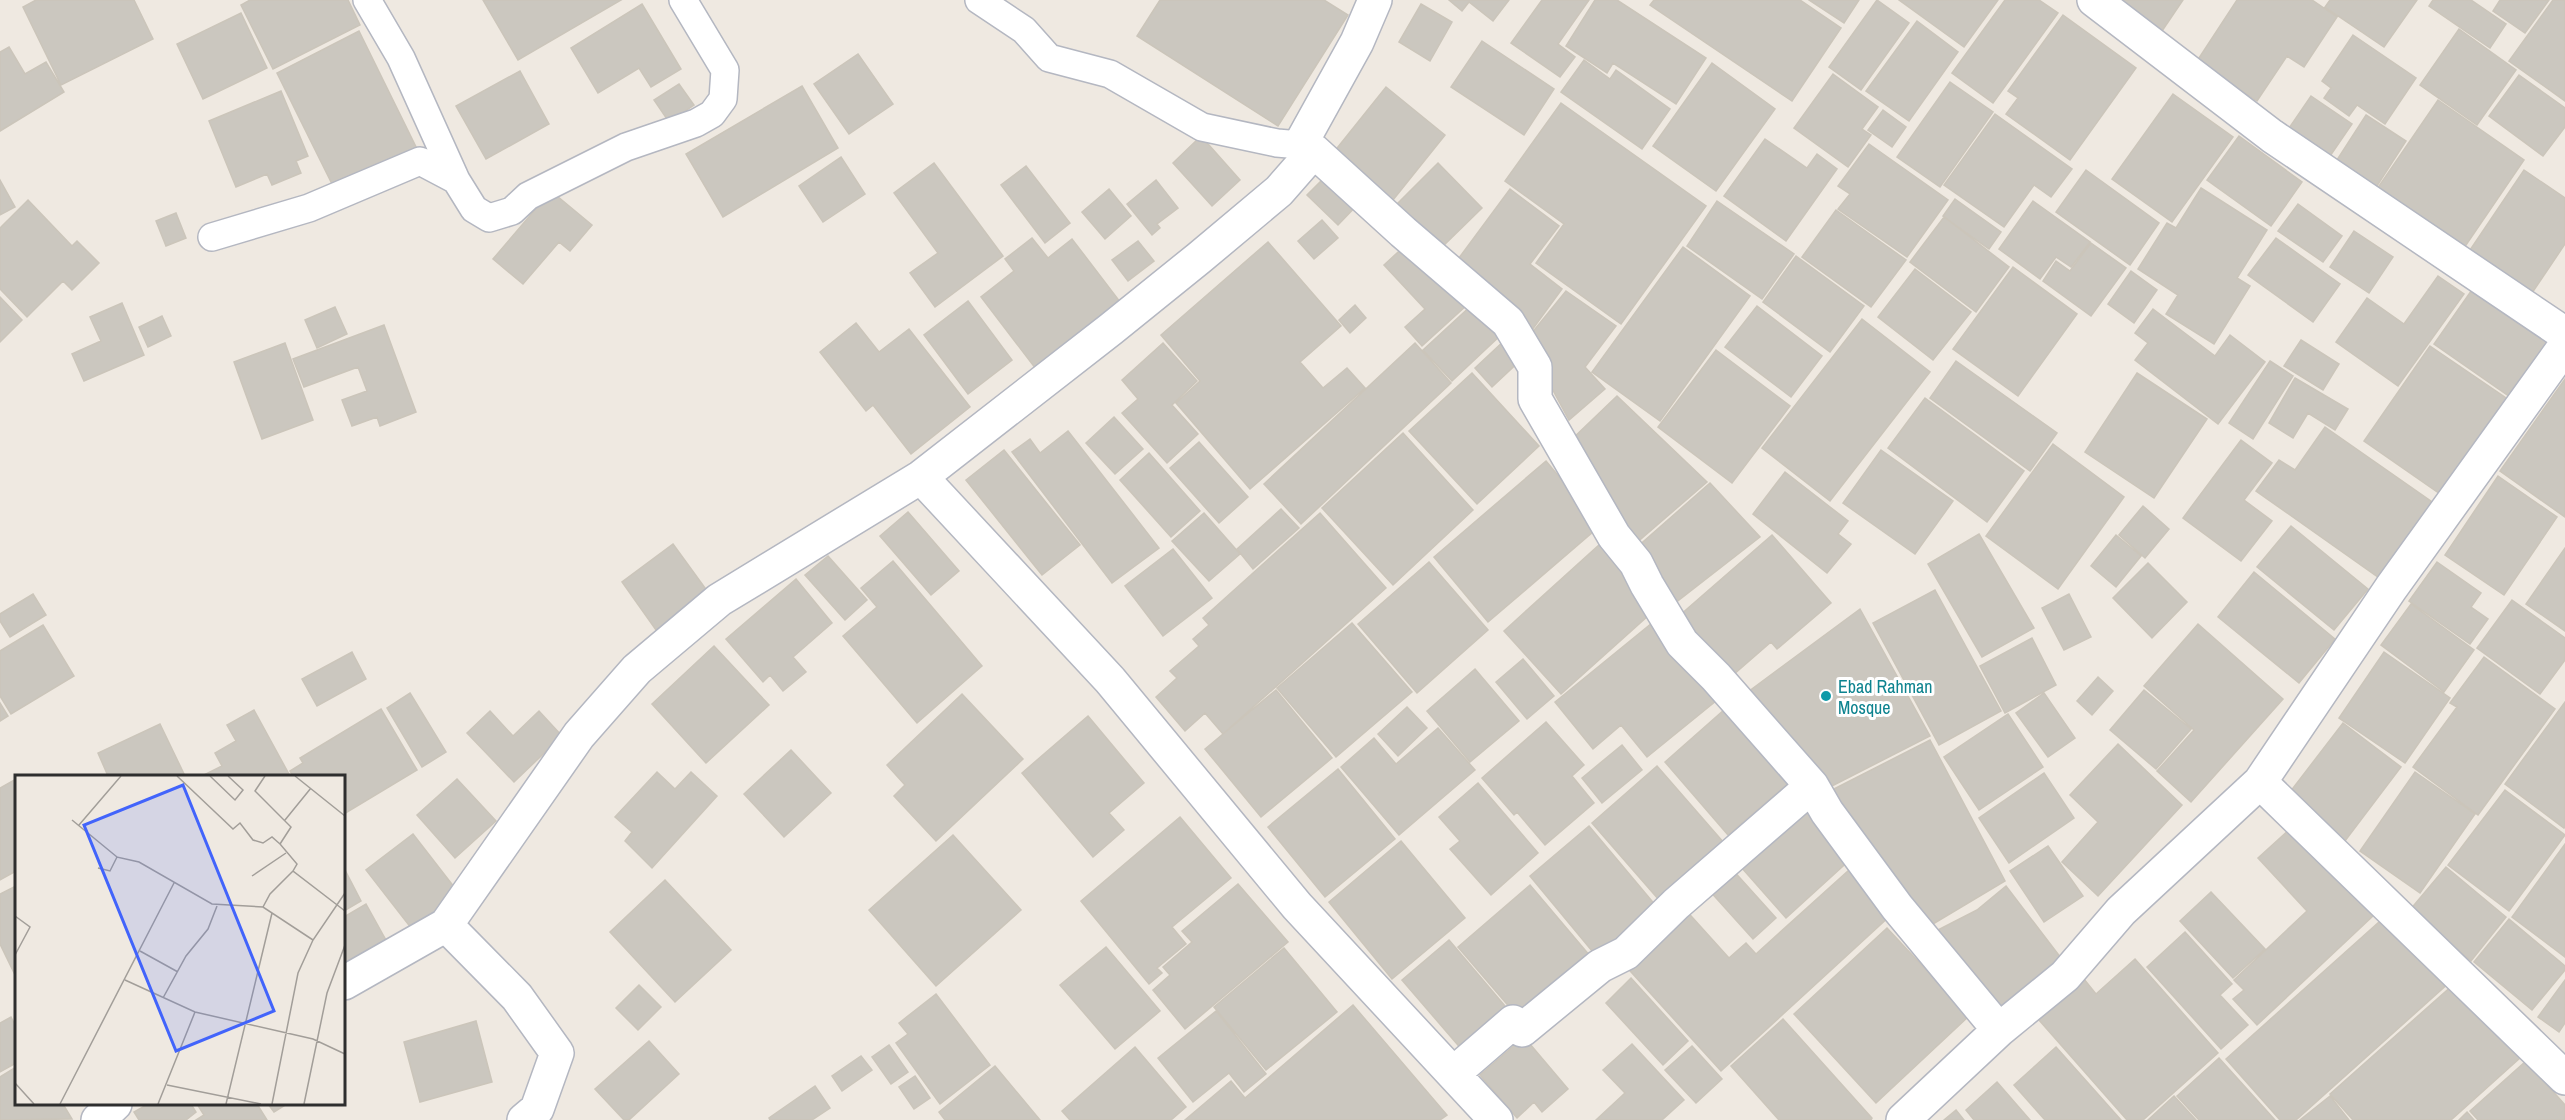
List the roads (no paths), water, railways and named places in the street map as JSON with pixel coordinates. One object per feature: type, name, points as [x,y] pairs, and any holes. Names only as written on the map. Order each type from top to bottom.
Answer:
[{"type":"street","points":[[345,982],[447,925],[579,735],[637,669],[719,600],[921,477],[1111,330],[1279,191],[1307,148],[1375,0]]},
{"type":"street","points":[[2094,0],[2272,136],[2565,333]]},
{"type":"street","points":[[1307,148],[1508,322],[1535,367],[1535,399],[1614,536],[1636,563],[1682,644],[1716,677],[1812,786],[1827,812],[1897,907],[1999,1030]]},
{"type":"street","points":[[1903,1120],[1999,1030],[2065,976],[2121,911],[2260,782],[2391,588],[2565,346]]},
{"type":"street","points":[[921,477],[1110,680],[1297,906],[1496,1120]]},
{"type":"street","points":[[2260,782],[2565,1078]]},
{"type":"street","points":[[1454,1073],[1513,1022],[1522,1030],[1600,966],[1626,953],[1676,904],[1812,786]]},
{"type":"street","points":[[447,925],[517,997],[557,1053],[537,1109],[524,1120]]},
{"type":"street","points":[[98,1120],[114,1105]]},
{"type":"lane","points":[[367,0],[401,58],[456,180],[474,209],[489,218],[512,211],[537,191],[627,147],[696,123],[712,114],[723,99],[725,69],[683,0]]},
{"type":"lane","points":[[979,0],[1024,30],[1049,58],[1110,74],[1202,127],[1307,148]]},
{"type":"lane","points":[[212,237],[309,208],[420,161],[456,180]]},
{"type":"place","name":"Ebad Rahman Mosque","points":[[1826,696]]}]
